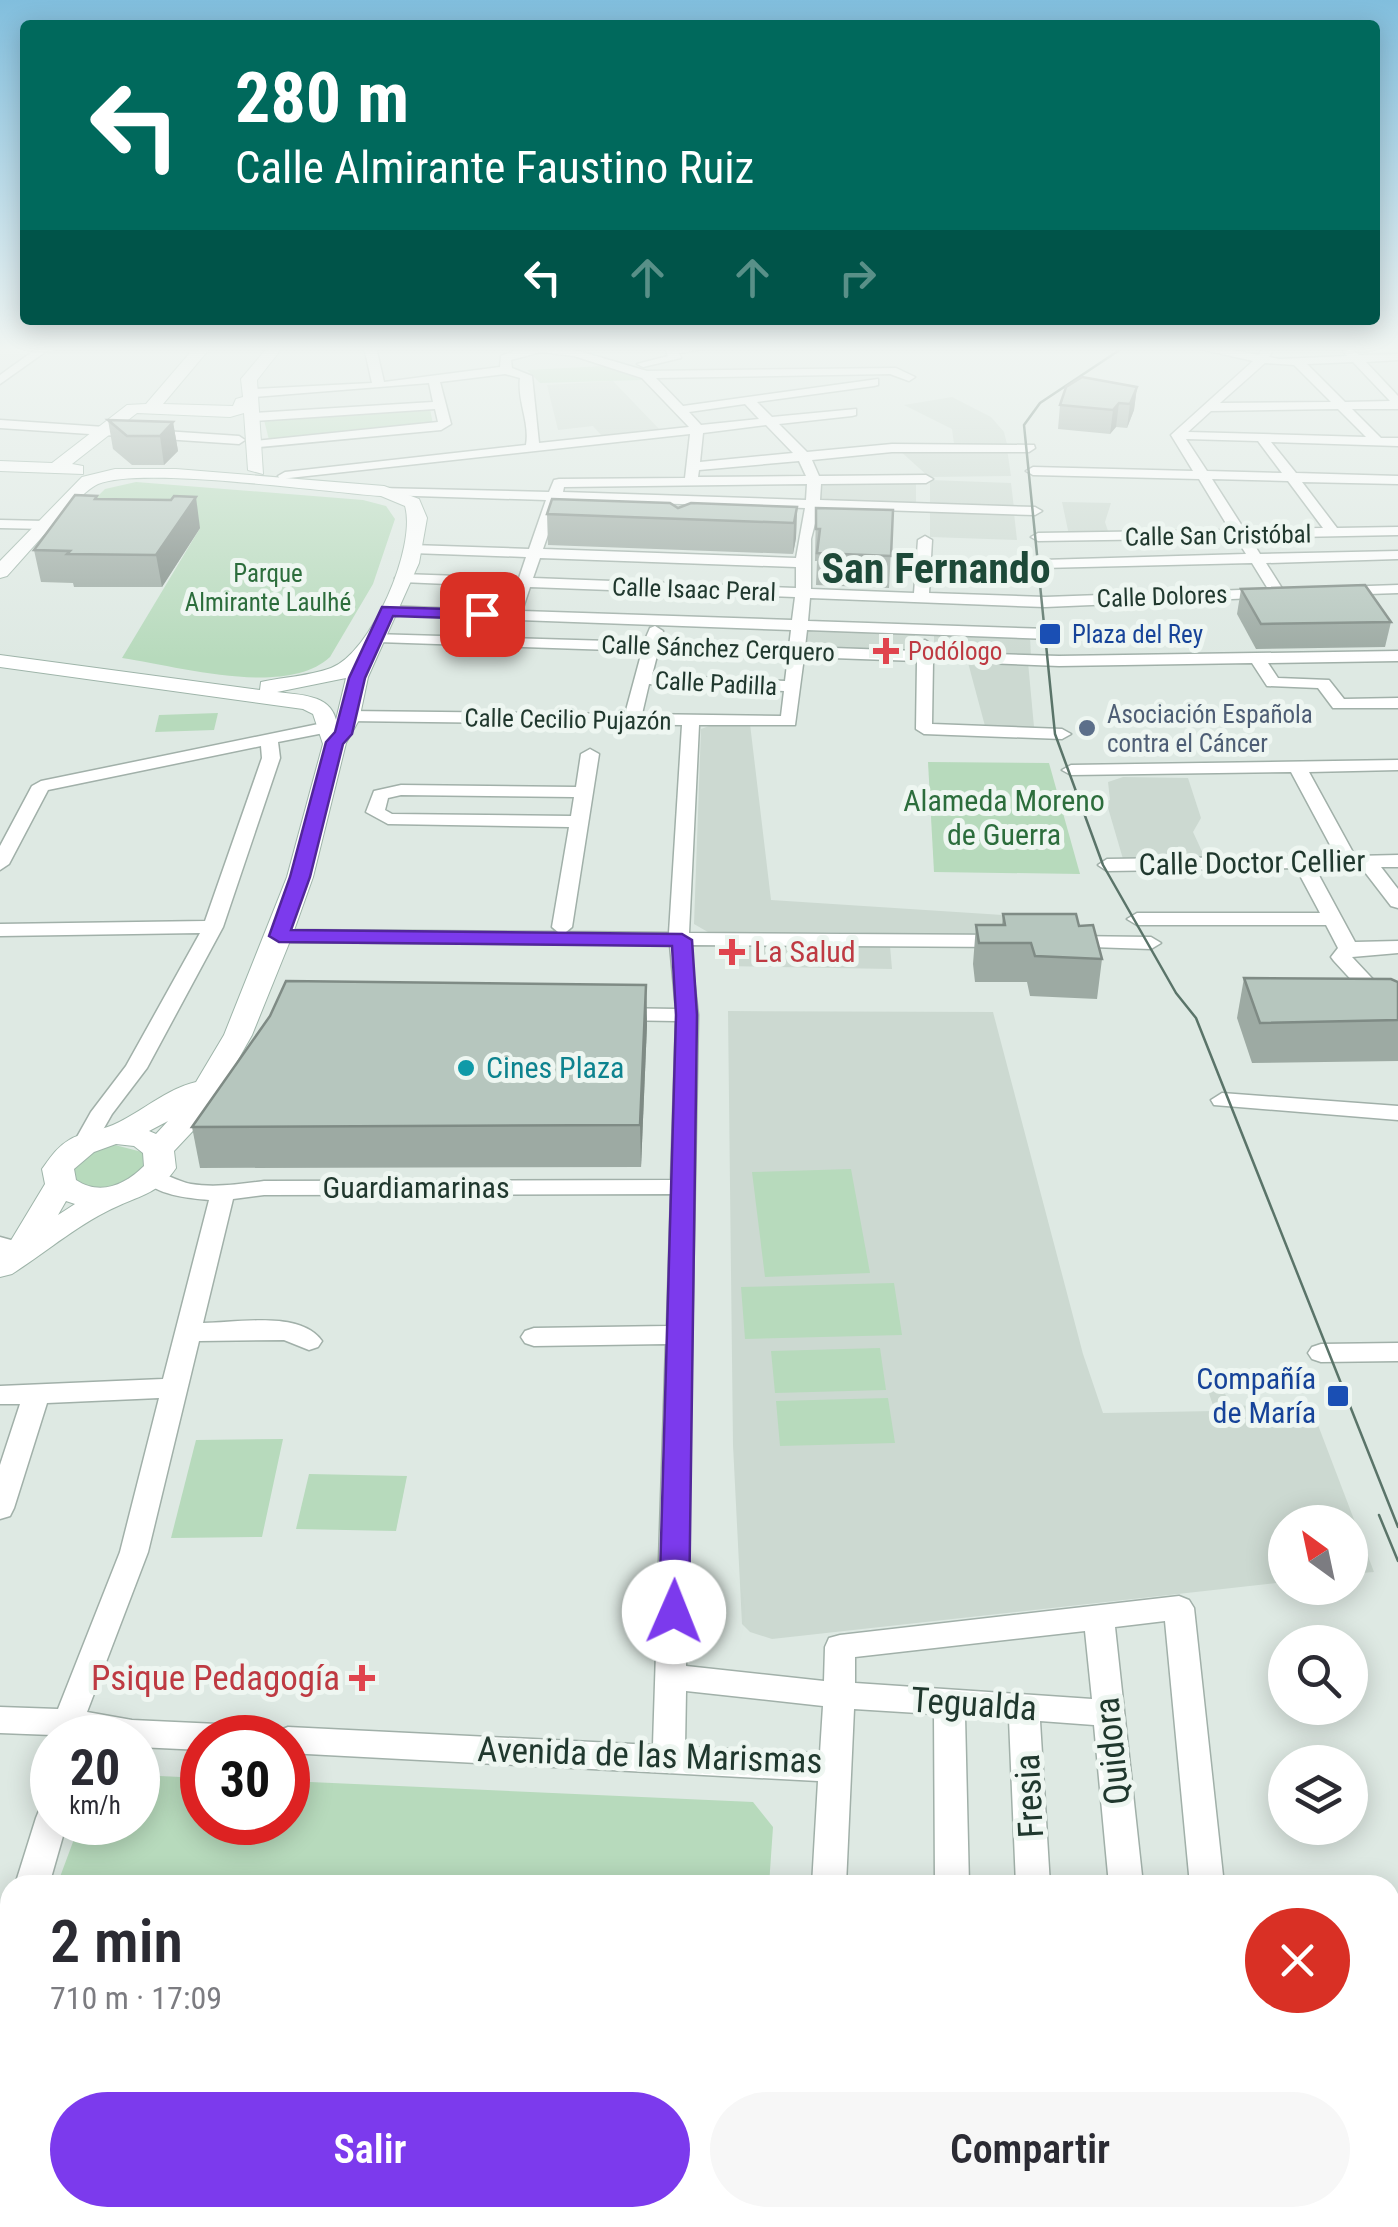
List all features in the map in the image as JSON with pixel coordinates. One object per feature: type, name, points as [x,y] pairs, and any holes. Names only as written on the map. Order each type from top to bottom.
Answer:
[{"type":"street","points":[[4,563],[46,525],[89,451]]},
{"type":"street","points":[[250,451],[257,470]]},
{"type":"street","points":[[0,466],[73,473],[226,476],[257,470],[286,476],[326,477],[499,451]]},
{"type":"street","points":[[686,509],[695,451]]},
{"type":"street","points":[[790,686],[804,594],[804,540],[808,535],[814,480],[798,451]]},
{"type":"street","points":[[506,640],[559,482],[692,474],[863,451]]},
{"type":"street","points":[[1187,451],[1278,592]]},
{"type":"street","points":[[1272,451],[1334,533]]},
{"type":"street","points":[[1033,470],[1398,480]]},
{"type":"street","points":[[148,473],[384,491],[556,497],[686,509],[813,504],[1035,511]]},
{"type":"street","points":[[692,474],[814,480],[926,479]]},
{"type":"street","points":[[326,477],[346,488]]},
{"type":"street","points":[[206,1088],[187,1093],[162,1113],[116,1136],[84,1144],[58,1168],[61,1184],[80,1196],[108,1198],[126,1194],[206,1100],[206,1088],[260,1005],[300,877],[337,728],[402,578],[420,523],[417,508],[384,491]]},
{"type":"street","points":[[0,524],[46,525]]},
{"type":"street","name":"Calle San Cristóbal","points":[[1038,537],[1398,532]]},
{"type":"street","points":[[925,540],[924,729],[1062,734]]},
{"type":"street","points":[[412,549],[805,564]]},
{"type":"street","points":[[1042,564],[1398,555]]},
{"type":"street","points":[[632,718],[672,559]]},
{"type":"street","name":"Calle Isaac Peral","points":[[402,578],[1045,602]]},
{"type":"street","points":[[1318,591],[1398,589]]},
{"type":"street","name":"Calle Dolores","points":[[1045,602],[1298,592]]},
{"type":"street","points":[[388,611],[1050,634]]},
{"type":"street","name":"Calle Sánchez Cerquero","points":[[374,645],[506,640],[1059,661],[1398,656]]},
{"type":"street","points":[[196,687],[291,685],[340,673],[374,645]]},
{"type":"street","points":[[1257,658],[1273,683],[1323,683],[1338,704],[1398,702]]},
{"type":"street","points":[[0,661],[314,704],[337,728]]},
{"type":"street","name":"Calle Padilla","points":[[642,679],[790,686]]},
{"type":"street","name":"Calle Cecilio Pujazón","points":[[0,864],[40,786],[268,738],[337,728],[632,718],[788,721],[790,686]]},
{"type":"street","points":[[668,1757],[687,1015],[678,921],[687,832],[691,721]]},
{"type":"street","points":[[84,1144],[102,1112],[136,1068],[214,928],[271,758],[268,738]]},
{"type":"street","points":[[562,927],[590,754]]},
{"type":"street","points":[[1071,770],[1398,765]]},
{"type":"street","points":[[1297,766],[1358,862],[1398,902]]},
{"type":"street","points":[[579,822],[388,819],[375,812],[380,795],[401,790],[584,792]]},
{"type":"street","name":"Calle Doctor Cellier","points":[[1107,865],[1398,861]]},
{"type":"street","points":[[1302,862],[1322,893],[1330,920],[1348,948]]},
{"type":"street","points":[[1137,919],[1330,920]]},
{"type":"street","points":[[0,930],[214,928]]},
{"type":"street","points":[[279,936],[1151,943]]},
{"type":"street","points":[[1398,947],[1348,948],[1340,957],[1398,1019]]},
{"type":"street","points":[[587,1013],[687,1015]]},
{"type":"street","points":[[1222,1100],[1398,1113]]},
{"type":"street","points":[[116,1136],[142,1138],[155,1164]]},
{"type":"street","name":"Guardiamarinas","points":[[155,1164],[172,1188],[222,1194],[264,1188],[683,1186]]},
{"type":"street","points":[[7,1254],[61,1184]]},
{"type":"street","points":[[74,1715],[134,1552],[222,1194]]},
{"type":"street","points":[[7,1254],[44,1240],[108,1198]]},
{"type":"street","points":[[186,1332],[286,1332],[309,1341]]},
{"type":"street","points":[[534,1337],[678,1335]]},
{"type":"street","points":[[1321,1353],[1398,1352]]},
{"type":"street","points":[[0,1396],[174,1388]]},
{"type":"street","points":[[0,1508],[36,1396]]},
{"type":"street","points":[[1099,1616],[1179,1608],[1205,1875]]},
{"type":"street","name":"Avenida de las Marismas","points":[[310,1741],[837,1768],[840,1647],[1099,1616]]},
{"type":"street","name":"Quidora","points":[[1099,1616],[1125,1875]]},
{"type":"street","points":[[672,1677],[840,1695]]},
{"type":"street","name":"Tegualda","points":[[840,1695],[1108,1713]]},
{"type":"street","points":[[950,1702],[952,1875]]},
{"type":"street","name":"Fresia","points":[[1024,1707],[1032,1875]]},
{"type":"street","points":[[0,1720],[30,1724]]},
{"type":"street","points":[[830,1875],[837,1768]]},
{"type":"street","points":[[35,1875],[44,1845]]},
{"type":"shaded area","points":[[900,451],[1007,451],[1011,476],[929,477]]},
{"type":"shaded area","points":[[930,480],[1011,483],[1014,508],[930,505]]},
{"type":"shaded area","points":[[916,481],[916,505],[820,502],[821,482]]},
{"type":"shaded area","points":[[1062,502],[1111,503],[1105,522],[1109,534],[1069,535]]},
{"type":"shaded area","points":[[930,511],[1014,513],[1017,540],[930,537]]},
{"type":"shaded area","points":[[805,628],[915,632],[915,652],[803,648]]},
{"type":"shaded area","points":[[934,633],[1030,637],[1031,658],[934,654]]},
{"type":"shaded area","points":[[967,659],[1028,662],[1034,727],[985,726]]},
{"type":"shaded area","points":[[717,723],[750,724],[771,900],[1063,919],[1065,938],[830,932],[713,935],[694,924],[701,729]]},
{"type":"shaded area","points":[[1123,777],[1188,778],[1201,818],[1193,832],[1205,858],[1123,859],[1106,801],[1110,800],[1108,782]]},
{"type":"shaded area","points":[[726,944],[890,946],[892,969],[725,966]]},
{"type":"shaded area","points":[[728,1011],[993,1012],[1083,1354],[1103,1413],[1215,1411],[1205,1382],[1220,1381],[1230,1406],[1310,1404],[1348,1505],[1268,1505],[1268,1584],[772,1639],[750,1632],[742,1624],[733,1445]]},
{"type":"green space","name":"Parque Almirante Laulhé","points":[[136,482],[363,500],[386,506],[395,519],[373,584],[330,657],[311,669],[287,676],[200,672],[122,658],[200,528],[76,518],[105,489]]},
{"type":"green space","points":[[218,713],[214,730],[155,732],[159,715]]},
{"type":"green space","name":"Alameda Moreno de Guerra","points":[[928,762],[1049,763],[1080,874],[934,872]]},
{"type":"green space","points":[[111,1144],[142,1152],[146,1158],[141,1174],[98,1188],[71,1177],[80,1159]]},
{"type":"green space","points":[[851,1169],[870,1273],[765,1277],[752,1172]]},
{"type":"green space","points":[[894,1283],[902,1335],[745,1339],[741,1287]]},
{"type":"green space","points":[[880,1348],[886,1390],[775,1393],[771,1351]]},
{"type":"green space","points":[[888,1398],[895,1443],[780,1446],[776,1401]]},
{"type":"green space","points":[[283,1439],[262,1537],[171,1538],[196,1440]]},
{"type":"green space","points":[[309,1474],[407,1476],[396,1531],[296,1529]]},
{"type":"green space","points":[[160,1776],[180,1777],[180,1845],[310,1845],[310,1782],[753,1802],[773,1827],[770,1875],[61,1875],[72,1845],[160,1845]]},
{"type":"building","points":[[75,495],[97,496],[95,499],[196,497],[156,555],[34,550]]},
{"type":"building","points":[[552,499],[670,503],[678,508],[691,503],[797,507],[794,523],[547,514]]},
{"type":"building","points":[[816,508],[893,510],[891,556],[817,553],[820,529],[816,529]]},
{"type":"building","points":[[1365,585],[1391,622],[1261,624],[1241,589]]},
{"type":"building","points":[[1003,914],[1076,914],[1079,926],[1093,925],[1102,959],[1035,956],[1031,943],[979,943],[976,925],[1005,925]]},
{"type":"building","points":[[1244,978],[1391,979],[1398,982],[1398,1020],[1260,1023]]},
{"type":"building","points":[[286,981],[646,985],[640,1125],[192,1127],[270,1016]]},
{"type":"tram line","points":[[1027,451],[1055,734],[1103,865],[1176,993],[1196,1018],[1398,1527]]},
{"type":"tram line","points":[[1379,1515],[1398,1561]]},
{"type":"place","name":"Plaza del Rey","points":[[1050,634]]},
{"type":"place","name":"Podólogo","points":[[886,651]]},
{"type":"place","name":"Asociación Española contra el Cáncer","points":[[1087,728]]},
{"type":"place","name":"La Salud","points":[[732,952]]},
{"type":"place","name":"Cines Plaza","points":[[466,1068]]},
{"type":"place","name":"Compañía de María","points":[[1338,1396]]},
{"type":"place","name":"Psique Pedagogía","points":[[362,1678]]},
{"type":"district","name":"San Fernando","points":[[936,568]]},
{"type":"route","points":[[482,614],[388,611],[357,678],[343,734],[335,742],[300,877],[279,936],[682,940],[687,1015],[674,1612]]}]
